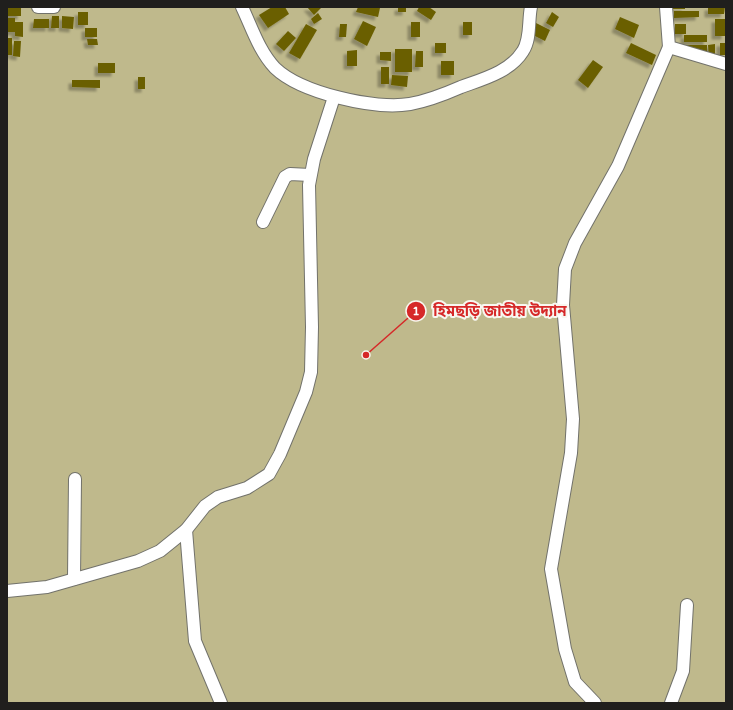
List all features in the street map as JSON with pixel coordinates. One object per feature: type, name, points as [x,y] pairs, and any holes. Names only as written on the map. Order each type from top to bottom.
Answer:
[{"type":"street","points":[[38,7],[54,7]]},
{"type":"street","points":[[242,7],[259,46],[276,68],[301,84],[334,97],[392,106],[409,104],[443,94],[487,78],[510,65],[524,50],[528,38],[531,7]]},
{"type":"street","points":[[595,703],[575,682],[565,649],[551,569],[571,453],[573,419],[563,305],[565,269],[575,243],[618,166],[669,47],[666,7]]},
{"type":"street","points":[[669,47],[726,64]]},
{"type":"street","points":[[7,591],[48,587],[138,561],[160,551],[186,530],[205,506],[212,501],[218,497],[247,488],[268,474],[280,454],[306,392],[311,372],[310,175],[334,97]]},
{"type":"street","points":[[263,222],[285,178],[290,174],[310,175]]},
{"type":"street","points":[[74,579],[75,479]]},
{"type":"street","points":[[186,530],[195,641],[221,703]]},
{"type":"street","points":[[671,703],[684,671],[687,605]]},
{"type":"shaded area","points":[[7,7],[726,7],[726,703],[7,703]]},
{"type":"building","points":[[272,7],[285,7],[289,14],[268,28],[259,15]]},
{"type":"building","points":[[307,7],[322,7],[314,15]]},
{"type":"building","points":[[358,7],[380,8],[378,17],[356,12]]},
{"type":"building","points":[[398,7],[406,7],[406,12],[398,12]]},
{"type":"building","points":[[419,7],[429,7],[436,12],[431,20],[417,11]]},
{"type":"building","points":[[671,7],[685,7],[685,9],[671,9]]},
{"type":"building","points":[[708,7],[725,7],[724,14],[708,14]]},
{"type":"building","points":[[7,8],[21,8],[21,16],[7,16]]},
{"type":"building","points":[[674,11],[699,11],[699,17],[674,18]]},
{"type":"building","points":[[78,12],[88,12],[88,25],[78,25]]},
{"type":"building","points":[[552,12],[559,17],[553,27],[546,23]]},
{"type":"building","points":[[318,13],[322,19],[314,24],[311,19]]},
{"type":"building","points":[[52,16],[59,16],[59,28],[51,28]]},
{"type":"building","points":[[62,16],[74,17],[73,29],[62,28]]},
{"type":"building","points":[[620,17],[639,25],[634,38],[615,29]]},
{"type":"building","points":[[7,18],[15,18],[15,22],[23,22],[23,37],[15,36],[15,32],[7,32]]},
{"type":"building","points":[[34,19],[49,19],[49,28],[33,28]]},
{"type":"building","points":[[715,19],[725,19],[725,36],[715,36]]},
{"type":"building","points":[[363,21],[376,27],[367,46],[354,39]]},
{"type":"building","points":[[411,22],[420,22],[420,37],[411,37]]},
{"type":"building","points":[[463,22],[472,22],[472,35],[463,35]]},
{"type":"building","points":[[536,23],[550,30],[545,41],[531,34]]},
{"type":"building","points":[[306,24],[317,30],[300,59],[289,53]]},
{"type":"building","points":[[340,24],[347,24],[346,37],[339,37]]},
{"type":"building","points":[[675,24],[686,24],[686,34],[675,34]]},
{"type":"building","points":[[85,28],[97,28],[97,37],[85,37]]},
{"type":"building","points":[[288,31],[296,38],[284,51],[276,44]]},
{"type":"building","points":[[684,35],[707,35],[707,42],[684,42]]},
{"type":"building","points":[[7,38],[12,38],[12,55],[7,55]]},
{"type":"building","points":[[87,39],[97,39],[98,45],[88,45]]},
{"type":"building","points":[[14,41],[21,41],[20,57],[13,56]]},
{"type":"building","points":[[435,43],[446,43],[446,53],[435,53]]},
{"type":"building","points":[[631,43],[656,55],[652,65],[626,53]]},
{"type":"building","points":[[720,43],[725,43],[726,55],[720,55]]},
{"type":"building","points":[[715,44],[715,57],[709,58],[708,45]]},
{"type":"building","points":[[687,45],[707,45],[707,51],[687,51]]},
{"type":"building","points":[[395,49],[412,49],[412,72],[395,72]]},
{"type":"building","points":[[357,50],[357,66],[347,66],[347,51]]},
{"type":"building","points":[[416,51],[423,51],[423,67],[415,67]]},
{"type":"building","points":[[380,52],[391,52],[391,61],[380,60]]},
{"type":"building","points":[[593,60],[603,67],[588,88],[578,80]]},
{"type":"building","points":[[441,61],[454,61],[454,75],[441,75]]},
{"type":"building","points":[[98,63],[115,63],[115,73],[98,73]]},
{"type":"building","points":[[381,67],[389,67],[389,84],[381,84]]},
{"type":"building","points":[[392,75],[408,76],[407,87],[391,85]]},
{"type":"building","points":[[138,77],[145,77],[145,89],[138,89]]},
{"type":"building","points":[[72,80],[100,80],[100,88],[72,87]]},
{"type":"place","name":"হিমছড়ি জাতীয় উদ্যান","points":[[366,355]]}]
